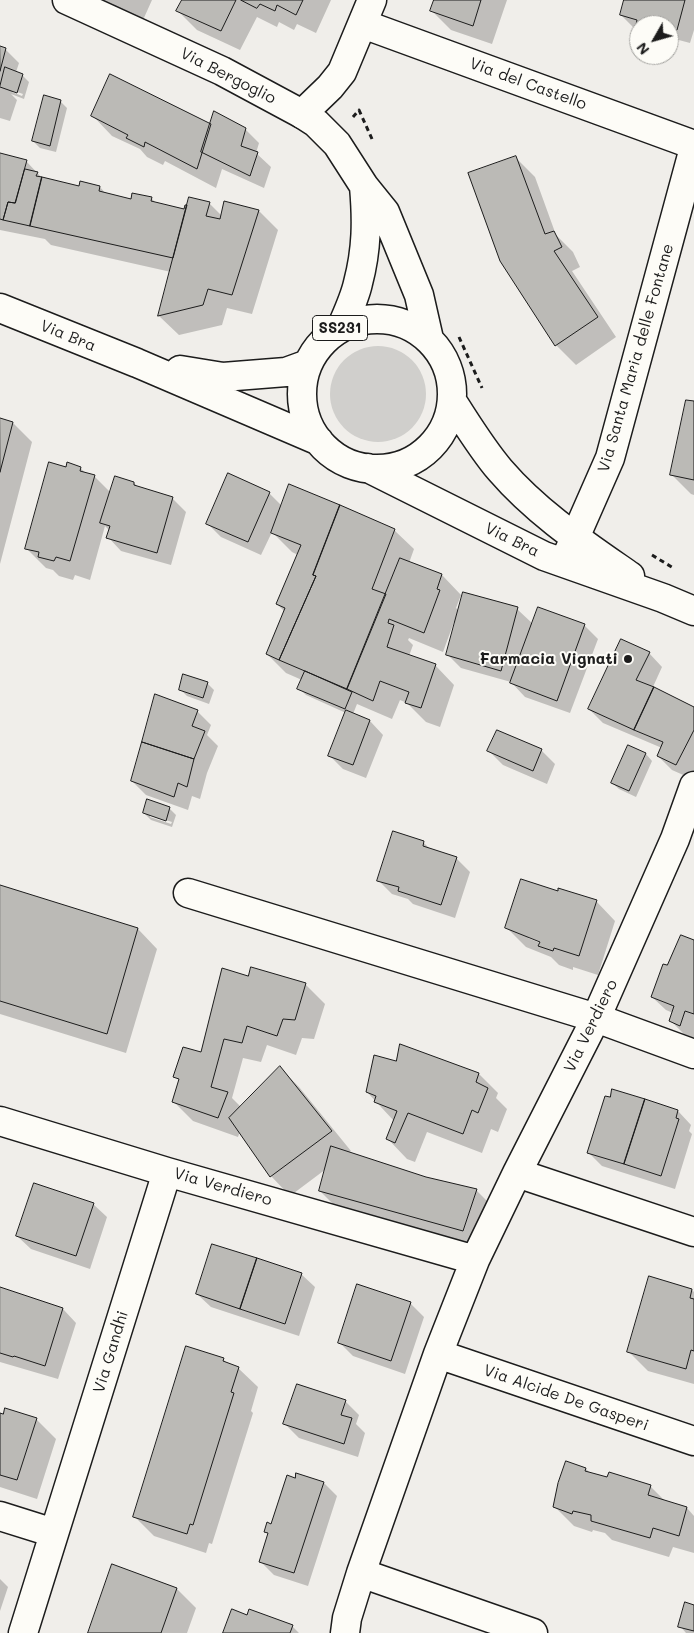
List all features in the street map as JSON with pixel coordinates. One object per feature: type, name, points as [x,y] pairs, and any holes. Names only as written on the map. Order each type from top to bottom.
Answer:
[{"type":"street","name":"Via Bergoglio","points":[[67,0],[222,71],[316,123],[349,161],[364,186],[385,212],[420,295],[429,339]]},
{"type":"street","points":[[302,114],[330,87],[342,72],[367,12]]},
{"type":"street","name":"Via del Castello","points":[[367,12],[694,146]]},
{"type":"street","name":"Via Santa Maria delle Fontane","points":[[564,563],[610,458],[694,146]]},
{"type":"street","name":"Via Bergoglio","points":[[342,326],[358,284],[366,243],[367,218],[364,186]]},
{"type":"street","name":"Via Bra","points":[[0,308],[137,363],[319,441]]},
{"type":"street","name":"Via Bra","points":[[368,468],[392,467],[414,459],[433,444],[446,424],[452,401],[451,379],[443,357],[429,339],[410,326],[388,319],[365,320],[342,326],[322,342],[308,364],[303,384],[303,404],[308,424],[319,441],[333,454],[350,464],[368,468],[544,556],[663,598],[694,611]]},
{"type":"street","name":"Via Bra","points":[[137,363],[223,377],[286,372],[308,364]]},
{"type":"street","name":"Via Bra","points":[[452,401],[500,470],[540,510],[576,538],[663,598]]},
{"type":"street","name":"Via Verdiero","points":[[345,1633],[347,1618],[361,1573],[438,1354],[475,1260],[596,1018],[675,839],[694,786]]},
{"type":"street","points":[[188,893],[596,1018],[694,1054]]},
{"type":"street","name":"Via Verdiero","points":[[0,1121],[167,1172],[475,1260]]},
{"type":"street","name":"Via Gandhi","points":[[23,1633],[167,1172]]},
{"type":"street","points":[[517,1174],[694,1232]]},
{"type":"street","name":"Via Alcide De Gasperi","points":[[438,1354],[694,1441]]},
{"type":"street","points":[[0,1516],[54,1533]]},
{"type":"street","points":[[361,1573],[533,1633]]},
{"type":"path","points":[[332,140],[359,110],[375,146]]},
{"type":"path","points":[[458,333],[485,396]]},
{"type":"path","points":[[651,554],[683,573]]},
{"type":"shaded area","points":[[378,346],[396,349],[412,360],[423,376],[426,394],[423,412],[412,428],[396,439],[378,442],[360,439],[344,428],[333,412],[330,394],[333,376],[344,360],[360,349]]},
{"type":"building","points":[[182,0],[236,0],[221,31],[176,11]]},
{"type":"building","points":[[241,0],[303,0],[296,15],[277,5],[275,11],[260,4],[257,8]]},
{"type":"building","points":[[434,0],[481,0],[473,26],[430,11]]},
{"type":"building","points":[[624,0],[685,0],[679,22],[679,15],[629,15],[629,18],[620,15]]},
{"type":"building","points":[[0,46],[6,48],[0,71]]},
{"type":"building","points":[[5,67],[23,74],[17,93],[0,87]]},
{"type":"building","points":[[110,74],[211,124],[197,169],[145,142],[144,147],[126,138],[128,135],[91,116]]},
{"type":"building","points":[[44,95],[61,100],[50,146],[32,141]]},
{"type":"building","points":[[214,111],[246,128],[241,146],[258,152],[250,176],[201,152]]},
{"type":"building","points":[[0,153],[27,160],[15,203],[8,202],[3,220],[0,219]]},
{"type":"building","points":[[516,156],[545,234],[554,231],[562,247],[554,251],[598,317],[555,346],[500,261],[468,173]]},
{"type":"building","points":[[25,169],[38,172],[36,176],[42,177],[30,226],[3,220],[8,202],[15,203]]},
{"type":"building","points":[[42,177],[79,186],[80,181],[100,186],[99,191],[131,199],[132,193],[152,197],[151,201],[184,209],[185,205],[187,205],[173,258],[30,226]]},
{"type":"building","points":[[189,197],[210,202],[206,216],[220,219],[224,201],[259,210],[232,295],[208,289],[203,305],[158,316]]},
{"type":"building","points":[[686,400],[694,401],[694,480],[670,475]]},
{"type":"building","points":[[0,418],[13,422],[0,472]]},
{"type":"building","points":[[49,462],[66,467],[67,462],[81,467],[80,471],[95,475],[70,561],[56,557],[54,561],[38,557],[39,552],[25,549]]},
{"type":"building","points":[[228,473],[270,492],[248,542],[206,524]]},
{"type":"building","points":[[115,476],[134,482],[134,485],[173,497],[157,553],[106,538],[110,526],[100,523]]},
{"type":"building","points":[[289,484],[340,505],[313,575],[316,576],[279,660],[266,654],[285,608],[276,604],[301,545],[271,533]]},
{"type":"building","points":[[340,505],[395,529],[372,589],[386,594],[347,689],[279,660],[316,576],[313,575]]},
{"type":"building","points":[[400,558],[442,574],[437,589],[440,590],[424,633],[389,619],[388,623],[394,625],[387,647],[436,664],[421,708],[405,703],[409,692],[380,681],[373,701],[347,689]]},
{"type":"building","points":[[463,592],[518,607],[501,671],[446,655]]},
{"type":"building","points":[[538,607],[585,624],[557,701],[510,683]]},
{"type":"building","points":[[621,639],[650,652],[636,680],[654,687],[634,730],[588,709]]},
{"type":"building","points":[[305,671],[352,692],[345,709],[297,689]]},
{"type":"building","points":[[183,674],[208,682],[203,698],[179,690]]},
{"type":"building","points":[[654,687],[694,707],[694,730],[676,765],[657,756],[663,742],[634,730]]},
{"type":"building","points":[[155,694],[198,710],[192,726],[205,731],[194,759],[142,742]]},
{"type":"building","points":[[346,710],[370,720],[353,765],[328,756]]},
{"type":"building","points":[[497,730],[542,749],[533,771],[487,751]]},
{"type":"building","points":[[142,742],[194,759],[187,787],[178,783],[174,797],[131,781]]},
{"type":"building","points":[[628,745],[646,753],[629,791],[611,783]]},
{"type":"building","points":[[147,799],[170,807],[166,821],[143,813]]},
{"type":"building","points":[[393,831],[424,841],[423,846],[457,857],[441,905],[398,891],[399,887],[377,881]]},
{"type":"building","points":[[521,879],[558,891],[558,888],[597,900],[579,956],[554,948],[553,951],[538,946],[540,942],[505,928]]},
{"type":"building","points":[[0,885],[138,928],[107,1034],[0,1001]]},
{"type":"building","points":[[681,935],[694,940],[694,1014],[685,1011],[680,1026],[669,1021],[674,1006],[651,997],[663,964],[667,965]]},
{"type":"building","points":[[251,967],[306,983],[295,1020],[283,1019],[277,1036],[247,1026],[242,1043],[224,1039],[211,1087],[228,1092],[218,1118],[172,1102],[179,1079],[173,1077],[183,1047],[201,1052],[222,968],[248,976]]},
{"type":"building","points":[[400,1044],[479,1073],[476,1082],[488,1088],[478,1113],[472,1110],[463,1134],[408,1113],[395,1143],[386,1139],[397,1111],[374,1102],[376,1096],[366,1092],[374,1055],[396,1061]]},
{"type":"building","points":[[280,1066],[332,1131],[270,1177],[229,1118]]},
{"type":"building","points":[[612,1089],[645,1099],[624,1164],[587,1153],[605,1096],[610,1097]]},
{"type":"building","points":[[645,1099],[678,1110],[676,1118],[679,1119],[661,1176],[624,1164]]},
{"type":"building","points":[[331,1146],[426,1177],[477,1189],[463,1231],[319,1191]]},
{"type":"building","points":[[34,1183],[94,1203],[76,1256],[16,1236]]},
{"type":"building","points":[[212,1244],[257,1258],[240,1309],[196,1294]]},
{"type":"building","points":[[257,1258],[302,1273],[285,1324],[240,1309]]},
{"type":"building","points":[[649,1276],[692,1289],[690,1298],[694,1299],[694,1351],[691,1350],[686,1369],[627,1352]]},
{"type":"building","points":[[357,1284],[411,1302],[391,1361],[338,1343]]},
{"type":"building","points":[[0,1287],[63,1308],[45,1366],[0,1353]]},
{"type":"building","points":[[186,1346],[224,1358],[223,1361],[239,1367],[231,1392],[234,1393],[193,1525],[190,1524],[187,1534],[133,1517]]},
{"type":"building","points":[[297,1384],[346,1400],[341,1415],[352,1418],[344,1444],[283,1424]]},
{"type":"building","points":[[5,1408],[37,1418],[17,1480],[0,1475],[0,1413],[3,1414]]},
{"type":"building","points":[[566,1461],[586,1468],[585,1471],[607,1477],[609,1472],[651,1485],[648,1495],[687,1507],[679,1536],[653,1528],[650,1538],[591,1521],[591,1515],[573,1511],[572,1514],[553,1507],[558,1483]]},
{"type":"building","points":[[296,1473],[324,1482],[294,1573],[259,1562],[268,1533],[264,1532],[267,1522],[271,1524],[287,1475],[295,1478]]},
{"type":"building","points":[[112,1564],[177,1588],[161,1633],[88,1633]]},
{"type":"building","points":[[685,1602],[694,1605],[694,1631],[678,1627]]},
{"type":"building","points":[[232,1609],[247,1615],[249,1609],[293,1625],[290,1633],[223,1633]]},
{"type":"place","name":"Farmacia Vignati","points":[[628,659]]}]
